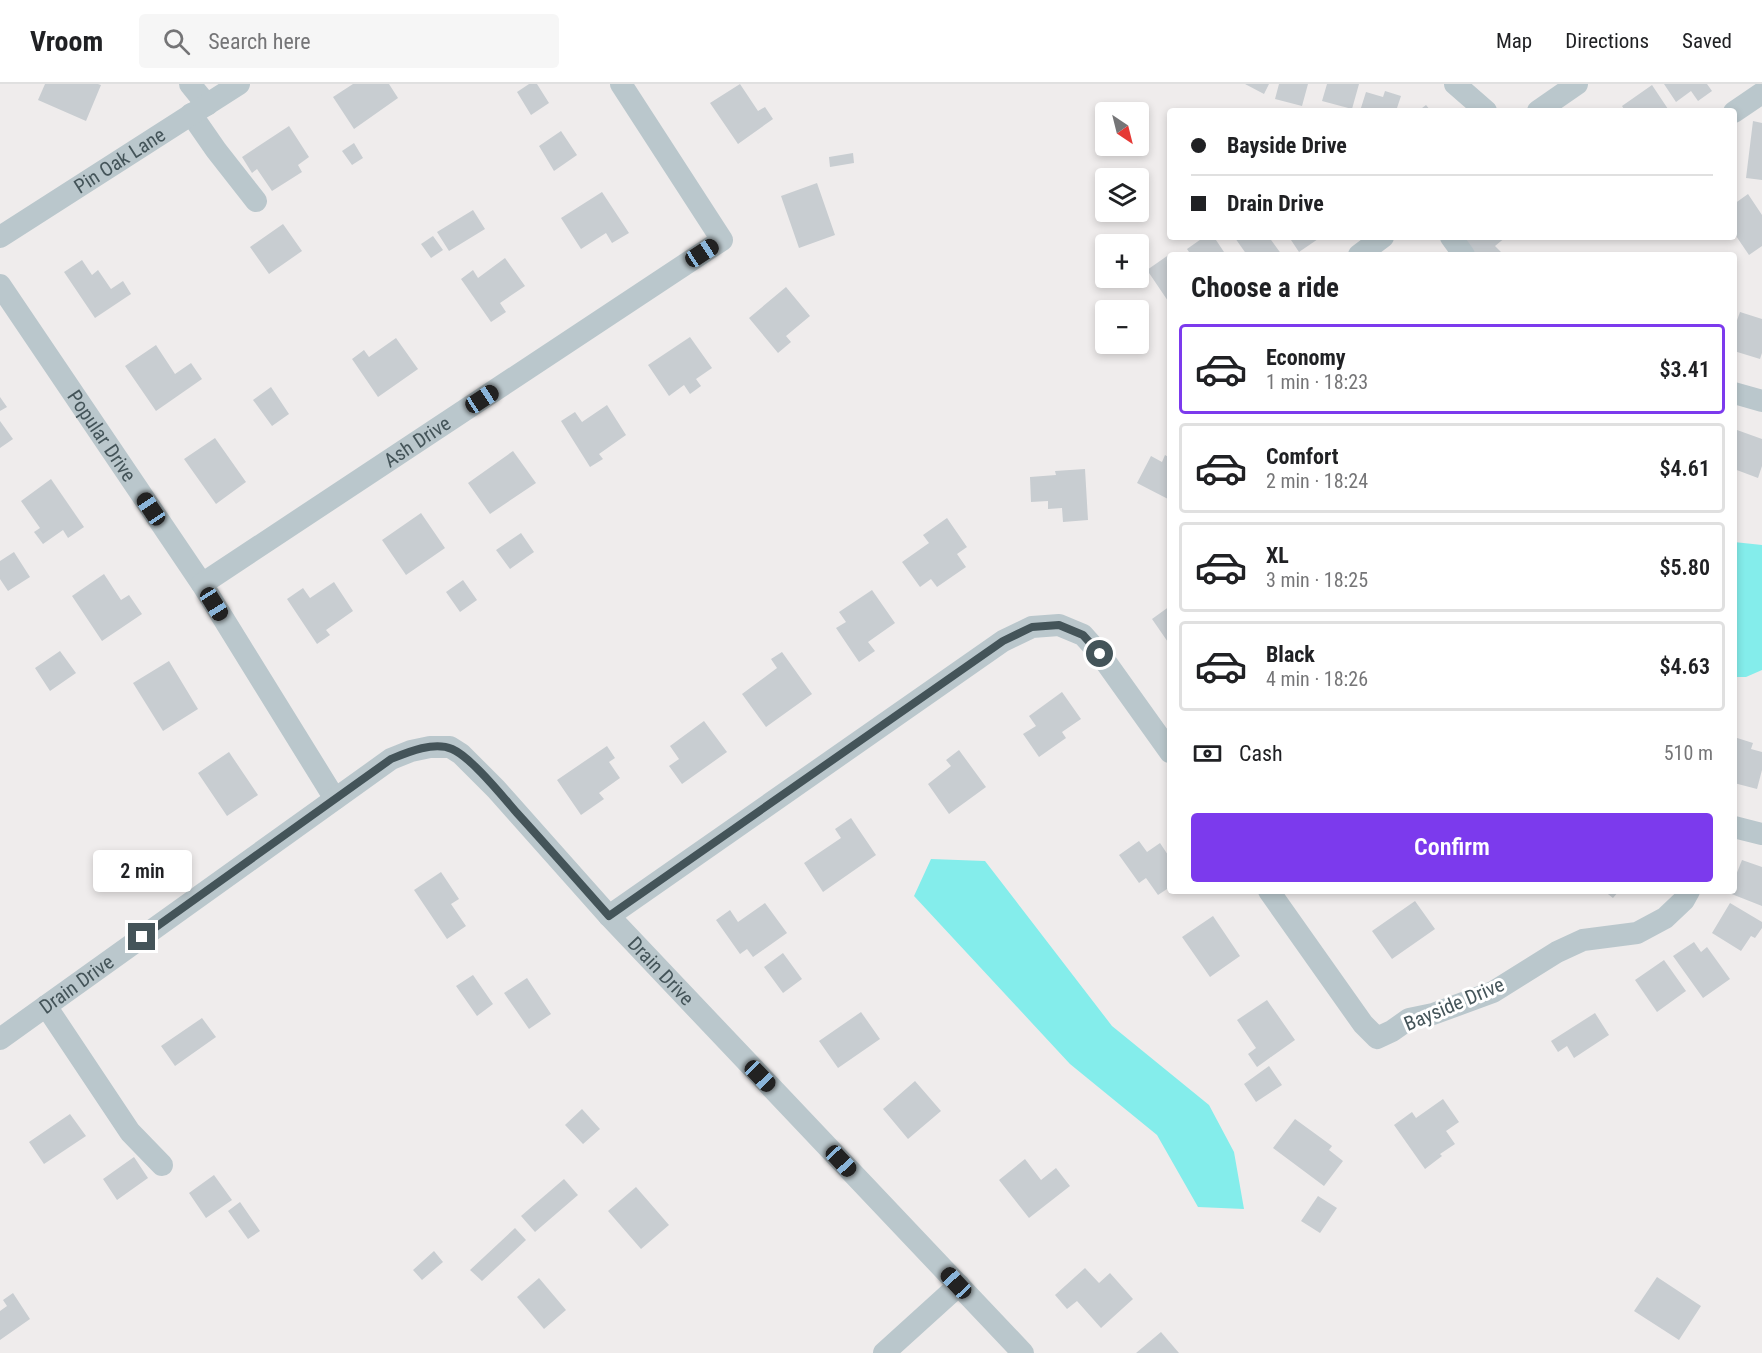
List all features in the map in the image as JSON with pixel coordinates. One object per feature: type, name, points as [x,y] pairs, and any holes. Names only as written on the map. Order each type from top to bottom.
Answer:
[{"type":"street","points":[[190,84],[216,150],[256,201]]},
{"type":"street","name":"Pin Oak Lane","points":[[0,237],[239,84]]},
{"type":"street","name":"Ash Drive","points":[[202,584],[722,240],[621,84]]},
{"type":"street","points":[[1455,84],[1483,108]]},
{"type":"street","points":[[1548,108],[1577,84]]},
{"type":"street","points":[[1737,110],[1762,93]]},
{"type":"street","points":[[1363,252],[1379,240]]},
{"type":"street","name":"Popular Drive","points":[[0,285],[202,584],[335,799]]},
{"type":"street","points":[[1737,394],[1762,400]]},
{"type":"street","points":[[609,916],[1003,641],[1032,627],[1059,625],[1083,635],[1100,654],[1167,748]]},
{"type":"street","name":"Drain Drive","points":[[0,1039],[391,759],[430,747],[450,747],[461,754],[496,789],[609,916],[1023,1353]]},
{"type":"street","points":[[1737,828],[1762,834]]},
{"type":"street","name":"Bayside Drive","points":[[1271,894],[1363,1024],[1377,1038],[1409,1019],[1433,1014],[1493,992],[1557,951],[1583,940],[1637,933],[1665,918],[1687,894]]},
{"type":"street","points":[[46,1006],[130,1132],[162,1165]]},
{"type":"street","points":[[884,1353],[959,1285]]},
{"type":"water","points":[[1737,542],[1762,545],[1762,670],[1746,677],[1737,677]]},
{"type":"water","points":[[931,859],[985,861],[1112,1026],[1209,1105],[1234,1152],[1244,1209],[1198,1207],[1157,1135],[1070,1064],[914,896]]},
{"type":"building","points":[[45,84],[101,85],[86,121],[38,100]]},
{"type":"building","points":[[353,84],[389,84],[398,98],[354,129],[333,97]]},
{"type":"building","points":[[529,84],[537,84],[549,103],[531,115],[517,92]]},
{"type":"building","points":[[740,84],[758,111],[765,107],[773,119],[738,144],[710,103]]},
{"type":"building","points":[[1245,84],[1269,84],[1264,94]]},
{"type":"building","points":[[1279,84],[1308,84],[1302,106],[1275,99]]},
{"type":"building","points":[[1327,84],[1359,84],[1352,108],[1322,101]]},
{"type":"building","points":[[1664,84],[1707,84],[1712,91],[1698,101],[1691,91],[1676,102]]},
{"type":"building","points":[[1652,85],[1667,108],[1623,108],[1622,106]]},
{"type":"building","points":[[1385,91],[1401,96],[1397,108],[1361,108],[1366,92],[1383,97]]},
{"type":"building","points":[[1753,121],[1762,123],[1762,180],[1746,178]]},
{"type":"building","points":[[289,126],[309,157],[298,165],[302,172],[272,191],[257,169],[252,173],[242,157]]},
{"type":"building","points":[[561,131],[577,155],[554,171],[539,146]]},
{"type":"building","points":[[354,143],[363,158],[352,165],[342,151]]},
{"type":"building","points":[[853,153],[854,163],[830,167],[829,157]]},
{"type":"building","points":[[817,183],[835,235],[799,248],[781,196]]},
{"type":"building","points":[[602,192],[629,233],[612,243],[606,233],[581,249],[561,218]]},
{"type":"building","points":[[1748,194],[1762,215],[1762,246],[1749,255],[1737,237],[1737,202]]},
{"type":"building","points":[[473,210],[485,229],[449,251],[437,232]]},
{"type":"building","points":[[283,224],[302,251],[269,274],[250,247]]},
{"type":"building","points":[[433,236],[443,250],[431,258],[421,244]]},
{"type":"building","points":[[1200,240],[1216,240],[1224,252],[1189,252],[1187,249]]},
{"type":"building","points":[[1236,240],[1271,240],[1280,252],[1245,252]]},
{"type":"building","points":[[1291,240],[1317,240],[1299,252]]},
{"type":"building","points":[[1464,240],[1502,240],[1495,246],[1501,252],[1474,252]]},
{"type":"building","points":[[1167,256],[1167,300],[1149,273],[1149,269]]},
{"type":"building","points":[[505,258],[525,286],[500,303],[506,312],[491,322],[461,279],[473,270],[478,278]]},
{"type":"building","points":[[82,260],[92,275],[98,270],[111,289],[123,281],[131,294],[95,318],[64,272]]},
{"type":"building","points":[[786,287],[810,316],[786,336],[791,342],[778,353],[749,318]]},
{"type":"building","points":[[1740,312],[1762,319],[1760,359],[1737,352],[1737,320]]},
{"type":"building","points":[[690,337],[712,368],[696,379],[701,386],[690,394],[684,385],[669,396],[648,365]]},
{"type":"building","points":[[396,338],[418,369],[378,397],[352,359],[364,350],[369,357]]},
{"type":"building","points":[[156,345],[175,374],[191,363],[202,379],[156,411],[125,366]]},
{"type":"building","points":[[271,387],[289,414],[272,426],[253,400]]},
{"type":"building","points":[[0,397],[7,407],[0,411]]},
{"type":"building","points":[[607,405],[626,435],[599,454],[603,459],[590,467],[561,421],[575,412],[582,422]]},
{"type":"building","points":[[0,421],[13,439],[0,448]]},
{"type":"building","points":[[1737,430],[1762,439],[1762,466],[1758,478],[1737,470]]},
{"type":"building","points":[[215,438],[246,482],[216,504],[184,459]]},
{"type":"building","points":[[513,451],[536,483],[490,514],[468,483]]},
{"type":"building","points":[[1165,455],[1167,456],[1167,498],[1137,483],[1151,456],[1162,462]]},
{"type":"building","points":[[1085,469],[1088,520],[1063,522],[1062,508],[1048,509],[1048,501],[1031,502],[1030,477],[1056,475],[1055,471]]},
{"type":"building","points":[[51,479],[84,527],[68,538],[63,530],[43,544],[34,532],[40,528],[21,501]]},
{"type":"building","points":[[421,513],[445,548],[406,575],[382,540]]},
{"type":"building","points":[[947,518],[967,547],[957,554],[966,567],[937,587],[931,579],[920,587],[902,562],[929,543],[923,535]]},
{"type":"building","points":[[521,533],[534,552],[510,569],[496,550]]},
{"type":"building","points":[[14,552],[30,577],[8,591],[0,579],[0,561]]},
{"type":"building","points":[[104,574],[121,600],[129,595],[142,614],[102,641],[72,596]]},
{"type":"building","points":[[463,580],[477,600],[460,612],[446,592]]},
{"type":"building","points":[[334,582],[353,611],[326,630],[330,635],[317,644],[287,599],[303,588],[310,598]]},
{"type":"building","points":[[872,590],[895,623],[868,642],[875,651],[859,662],[836,628],[846,622],[839,612]]},
{"type":"building","points":[[1167,608],[1167,641],[1152,619]]},
{"type":"building","points":[[60,651],[76,673],[50,691],[35,668]]},
{"type":"building","points":[[782,652],[812,694],[766,727],[742,694],[777,668],[771,659]]},
{"type":"building","points":[[169,661],[198,709],[163,731],[133,683]]},
{"type":"building","points":[[1062,692],[1081,719],[1062,732],[1066,738],[1039,757],[1023,734],[1036,726],[1029,716]]},
{"type":"building","points":[[704,721],[727,752],[682,784],[669,766],[679,759],[670,746]]},
{"type":"building","points":[[1737,738],[1753,743],[1751,749],[1762,752],[1762,770],[1757,789],[1737,784]]},
{"type":"building","points":[[607,746],[615,758],[609,762],[620,778],[599,793],[604,799],[581,815],[557,780]]},
{"type":"building","points":[[959,750],[986,787],[949,814],[928,784],[951,766],[946,760]]},
{"type":"building","points":[[229,752],[258,795],[227,816],[198,773]]},
{"type":"building","points":[[851,818],[876,855],[823,892],[804,863],[841,838],[835,829]]},
{"type":"building","points":[[1139,841],[1147,852],[1160,843],[1167,854],[1167,889],[1158,895],[1146,878],[1139,883],[1119,855]]},
{"type":"building","points":[[1742,860],[1762,867],[1762,906],[1732,894],[1737,894],[1737,872]]},
{"type":"building","points":[[441,872],[459,899],[451,904],[466,926],[447,939],[414,890]]},
{"type":"building","points":[[1415,901],[1435,929],[1392,959],[1372,931]]},
{"type":"building","points":[[765,903],[787,933],[753,957],[747,949],[740,954],[716,920],[730,910],[738,922]]},
{"type":"building","points":[[1730,903],[1762,922],[1762,928],[1755,938],[1751,936],[1741,951],[1712,933]]},
{"type":"building","points":[[1213,916],[1240,956],[1210,977],[1182,937]]},
{"type":"building","points":[[1694,942],[1701,952],[1707,947],[1730,979],[1703,998],[1673,956]]},
{"type":"building","points":[[783,953],[802,979],[783,993],[764,967]]},
{"type":"building","points":[[1664,960],[1686,991],[1657,1012],[1635,980]]},
{"type":"building","points":[[473,975],[493,1004],[477,1016],[456,986]]},
{"type":"building","points":[[527,978],[551,1014],[529,1029],[504,993]]},
{"type":"building","points":[[1267,1000],[1295,1040],[1257,1067],[1248,1054],[1256,1048],[1237,1020]]},
{"type":"building","points":[[861,1012],[880,1039],[838,1068],[819,1041]]},
{"type":"building","points":[[1595,1013],[1609,1035],[1574,1058],[1567,1046],[1558,1052],[1551,1041]]},
{"type":"building","points":[[202,1018],[216,1037],[175,1066],[161,1046]]},
{"type":"building","points":[[1269,1066],[1282,1085],[1256,1102],[1244,1084]]},
{"type":"building","points":[[915,1081],[941,1111],[908,1139],[883,1109]]},
{"type":"building","points":[[1443,1099],[1459,1122],[1446,1131],[1455,1144],[1440,1154],[1442,1156],[1425,1169],[1394,1125],[1412,1112],[1416,1118]]},
{"type":"building","points":[[582,1109],[600,1129],[583,1144],[565,1125]]},
{"type":"building","points":[[70,1114],[86,1136],[44,1164],[29,1142]]},
{"type":"building","points":[[1295,1119],[1332,1146],[1329,1150],[1343,1161],[1324,1186],[1273,1148]]},
{"type":"building","points":[[134,1157],[148,1178],[117,1200],[103,1179]]},
{"type":"building","points":[[1025,1159],[1041,1180],[1056,1168],[1070,1186],[1029,1218],[999,1180]]},
{"type":"building","points":[[214,1175],[232,1200],[206,1218],[189,1193]]},
{"type":"building","points":[[564,1179],[578,1195],[535,1232],[521,1216]]},
{"type":"building","points":[[636,1187],[669,1225],[641,1249],[608,1211]]},
{"type":"building","points":[[1318,1196],[1337,1208],[1320,1233],[1301,1221]]},
{"type":"building","points":[[240,1202],[260,1231],[248,1239],[228,1211]]},
{"type":"building","points":[[515,1228],[526,1240],[482,1281],[470,1270]]},
{"type":"building","points":[[434,1251],[443,1262],[422,1280],[413,1270]]},
{"type":"building","points":[[1085,1268],[1099,1283],[1110,1273],[1133,1299],[1101,1328],[1077,1301],[1067,1309],[1055,1295]]},
{"type":"building","points":[[1657,1277],[1701,1306],[1679,1340],[1634,1311]]},
{"type":"building","points":[[539,1278],[566,1310],[544,1329],[517,1297]]},
{"type":"building","points":[[13,1293],[30,1319],[0,1340],[0,1311],[7,1306],[3,1300]]},
{"type":"building","points":[[1161,1332],[1179,1353],[1136,1353]]},
{"type":"route","points":[[142,937],[391,759],[430,747],[450,747],[461,754],[496,789],[609,916],[1003,641],[1032,627],[1059,625],[1083,635],[1100,654]]}]
